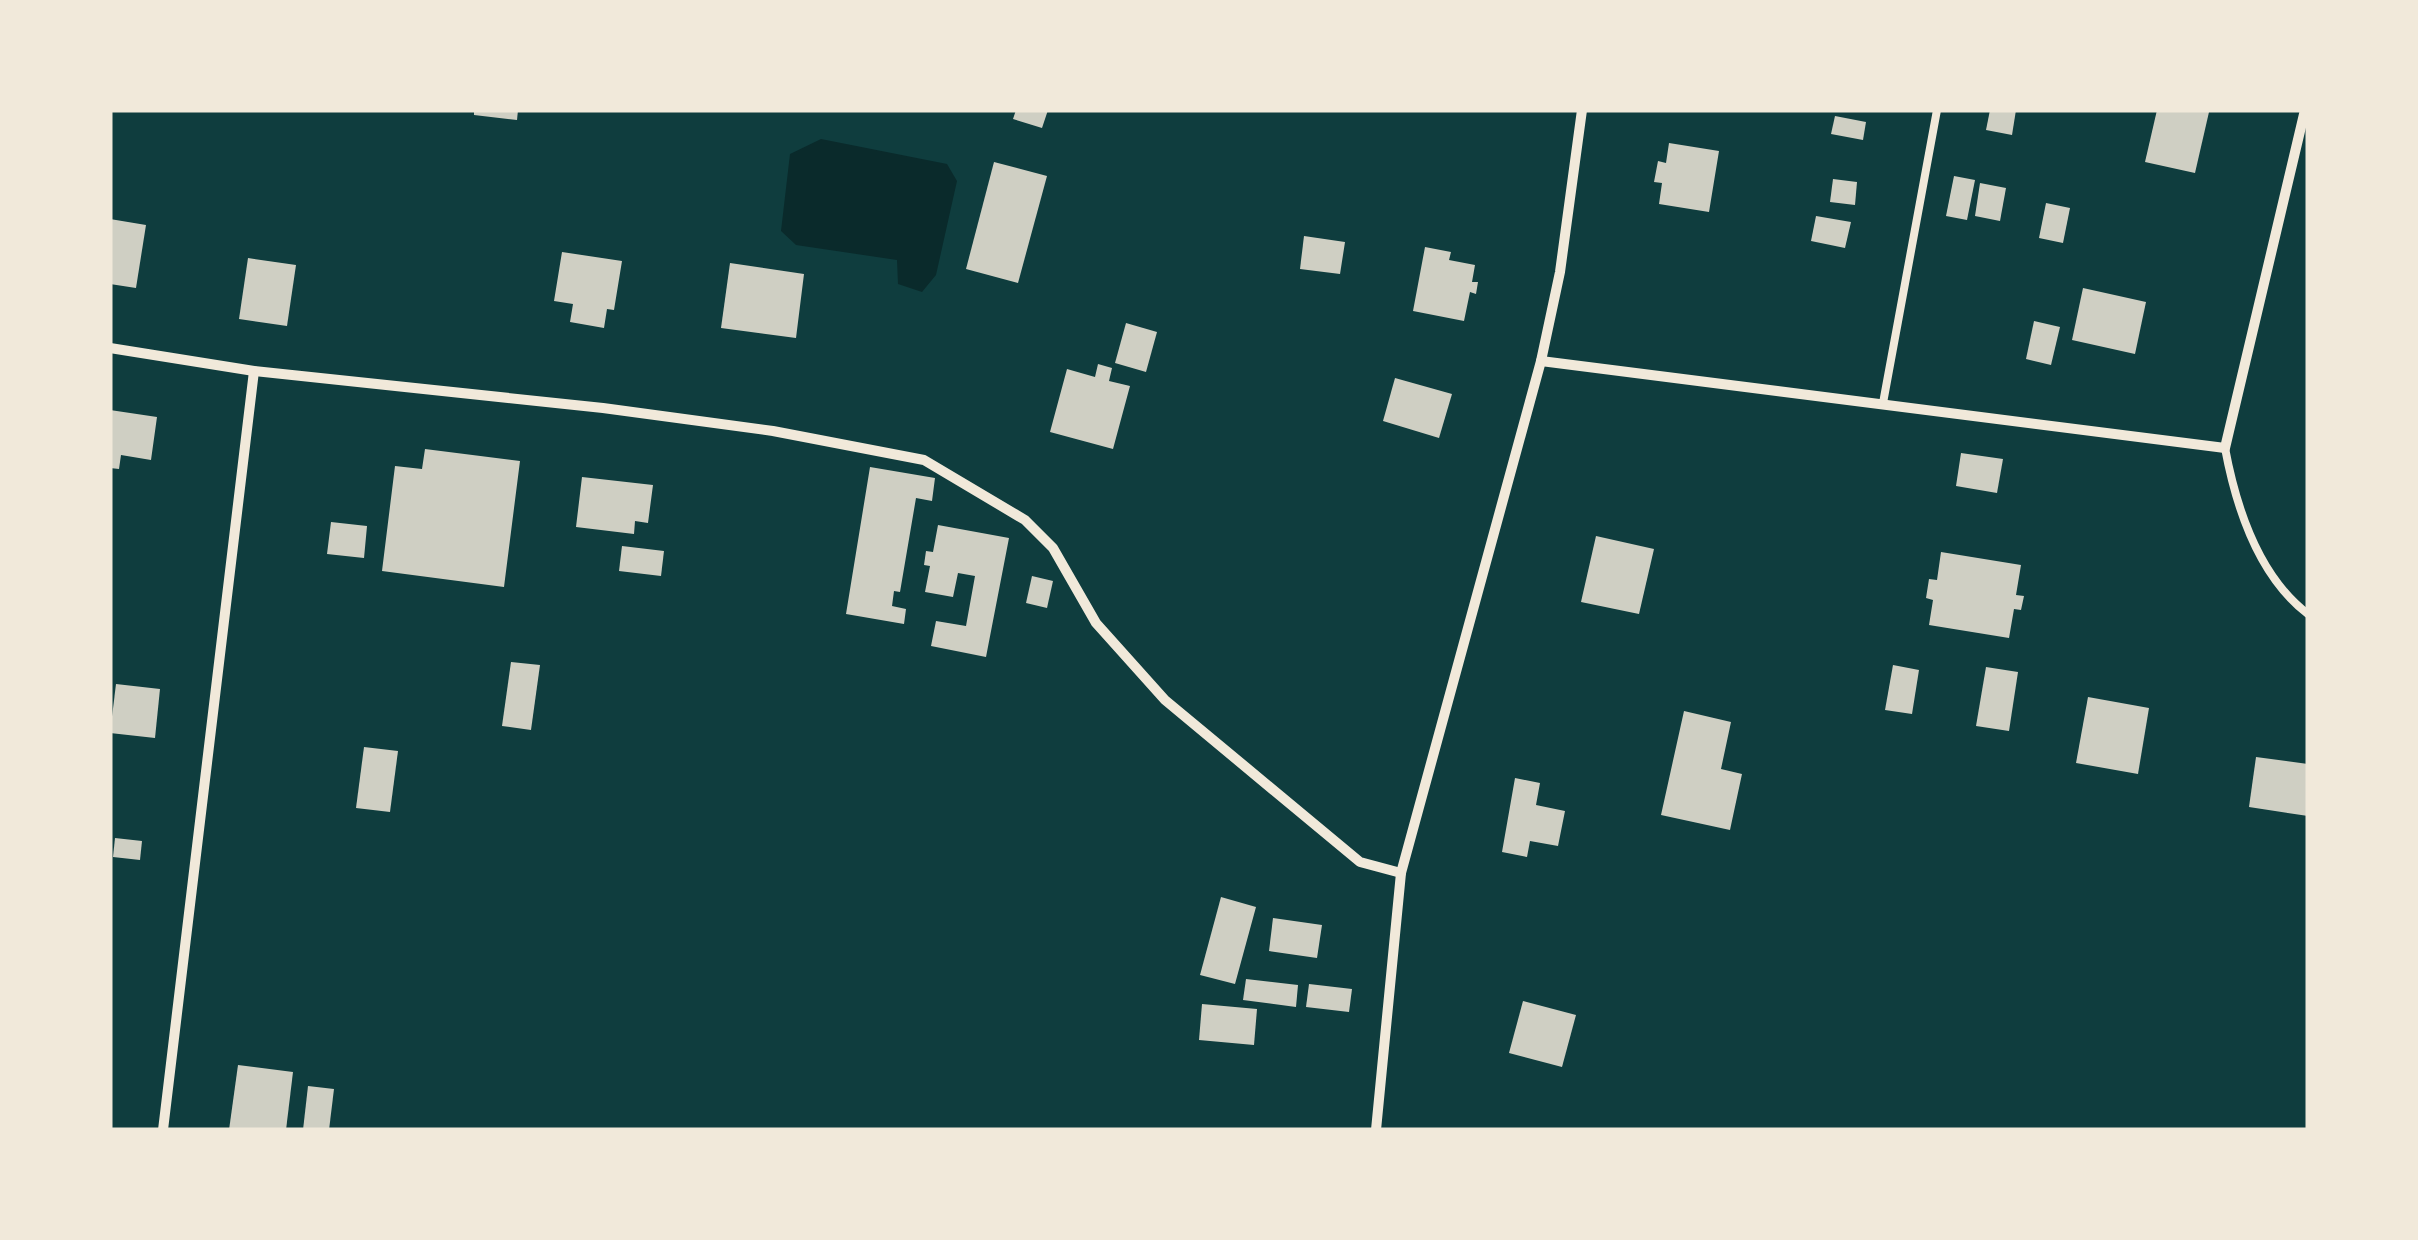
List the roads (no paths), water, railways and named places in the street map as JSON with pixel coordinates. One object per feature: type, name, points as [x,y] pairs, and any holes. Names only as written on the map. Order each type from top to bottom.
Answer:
[{"type":"street","points":[[1376,1130],[1401,873],[1541,361],[1560,272],[1582,110]]},
{"type":"street","points":[[1541,361],[2225,448],[2305,110]]},
{"type":"street","points":[[110,348],[254,371],[622,410],[772,431],[924,460],[1025,520],[1052,548],[1096,623],[1165,700],[1360,862],[1401,873]]},
{"type":"street","points":[[163,1130],[254,371]]},
{"type":"lane","points":[[1882,403],[1937,110]]},
{"type":"lane","points":[[2225,448],[2237,508],[2287,598],[2308,614]]},
{"type":"water","points":[[821,139],[947,164],[957,181],[936,275],[922,292],[898,284],[897,260],[796,245],[781,231],[790,154]]}]
